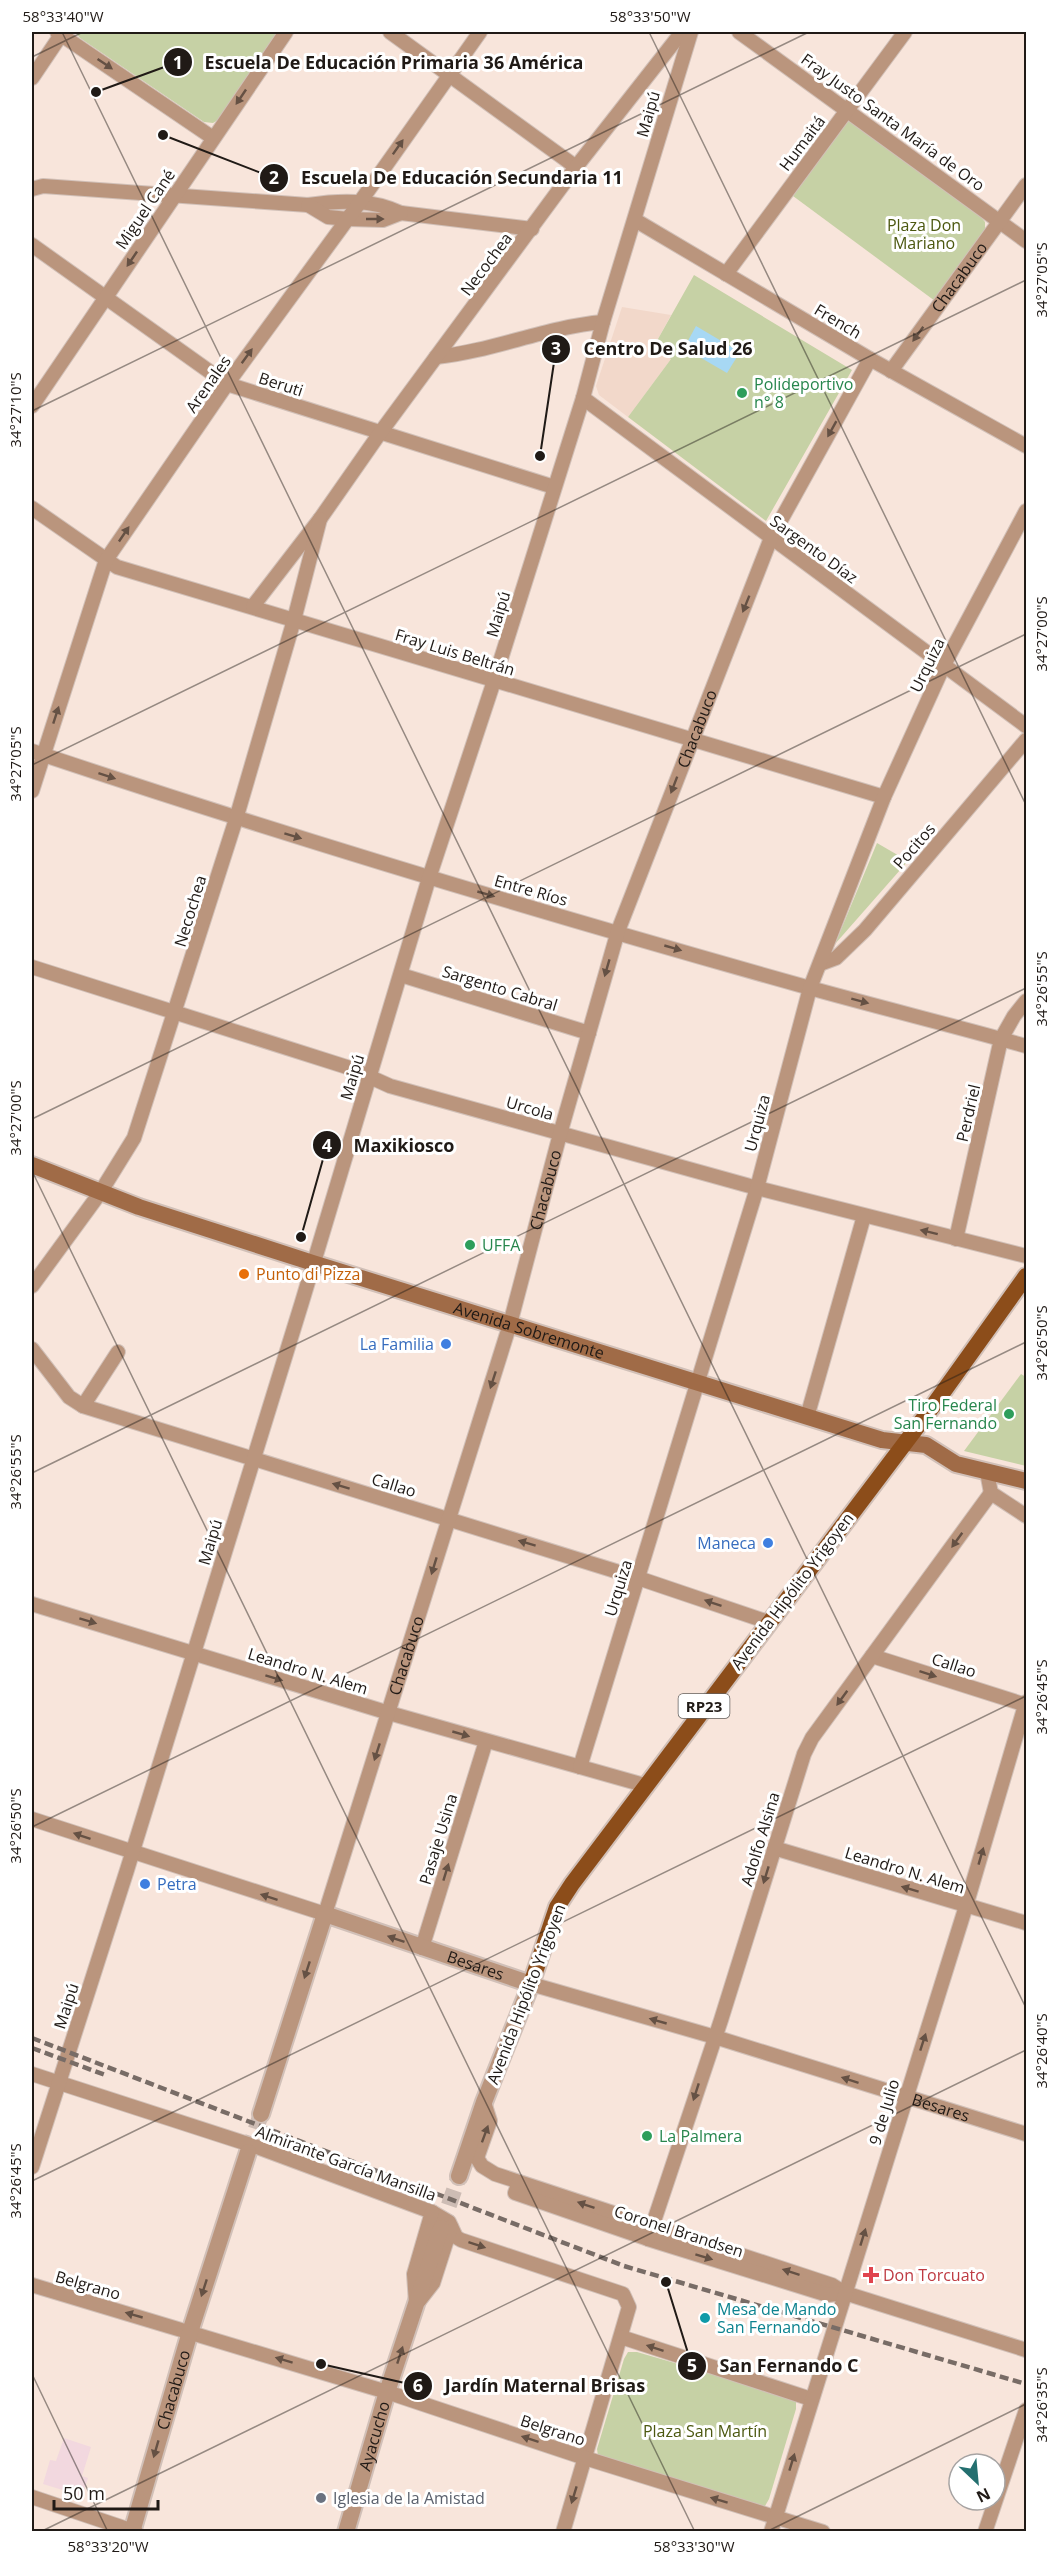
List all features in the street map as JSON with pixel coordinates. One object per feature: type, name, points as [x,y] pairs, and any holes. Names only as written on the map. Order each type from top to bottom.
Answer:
[{"type":"main road","name":"Avenida Sobremonte","points":[[32,1166],[100,1193],[313,1263],[882,1440],[926,1445],[956,1464],[1026,1481]]},
{"type":"main road","name":"Avenida Hipólito Yrigoyen","points":[[531,1984],[557,1907],[572,1884],[1026,1276]]},
{"type":"street","name":"Miguel Cané","points":[[32,406],[286,32]]},
{"type":"street","points":[[390,32],[576,167]]},
{"type":"street","name":"Arenales","points":[[32,791],[37,753],[106,560],[227,384],[348,219],[480,32]]},
{"type":"street","name":"Necochea","points":[[253,606],[320,519],[380,432],[576,167],[682,32]]},
{"type":"street","name":"Maipú","points":[[32,2167],[132,1853],[429,878],[583,398],[603,322],[691,32]]},
{"type":"street","name":"Fray Justo Santa María de Oro","points":[[739,32],[848,109],[1026,241]]},
{"type":"street","name":"Humaitá","points":[[726,274],[905,32]]},
{"type":"street","points":[[32,78],[60,33],[213,138]]},
{"type":"street","name":"Chacabuco","points":[[891,371],[1026,185]]},
{"type":"street","points":[[36,186],[308,205],[331,201],[360,202],[384,205],[401,213],[532,229]]},
{"type":"street","points":[[308,205],[328,217],[348,219],[383,220],[401,213]]},
{"type":"street","name":"French","points":[[635,220],[870,359],[1026,446]]},
{"type":"street","name":"Beruti","points":[[32,245],[227,384],[554,487]]},
{"type":"street","points":[[436,357],[464,354],[580,324],[603,322]]},
{"type":"street","name":"Chacabuco","points":[[261,2114],[510,1324],[560,1134],[618,932],[771,538],[870,359]]},
{"type":"street","name":"Sargento Díaz","points":[[583,398],[1026,726]]},
{"type":"street","name":"Fray Luis Beltrán","points":[[32,508],[117,567],[884,797]]},
{"type":"street","name":"Urquiza","points":[[580,1767],[757,1188],[810,988],[884,797],[944,665],[1026,511]]},
{"type":"street","name":"Necochea","points":[[32,1286],[100,1193],[134,1138],[236,819],[294,620],[320,519]]},
{"type":"street","name":"Pocitos","points":[[820,964],[836,958],[865,930],[1026,740]]},
{"type":"street","name":"Entre Ríos","points":[[37,753],[236,819],[429,878],[810,988],[1026,1046]]},
{"type":"street","name":"Urcola","points":[[32,967],[369,1076],[390,1086],[757,1188],[1026,1256]]},
{"type":"street","name":"Sargento Cabral","points":[[401,975],[589,1032]]},
{"type":"street","name":"Perdriel","points":[[956,1239],[1001,1039],[1026,1001]]},
{"type":"street","points":[[807,1417],[864,1216]]},
{"type":"street","name":"Callao","points":[[32,1350],[69,1397],[83,1406],[638,1578],[768,1622]]},
{"type":"street","points":[[83,1406],[118,1352]]},
{"type":"street","points":[[987,1472],[991,1493],[1026,1516]]},
{"type":"street","name":"Adolfo Alsina","points":[[650,2233],[715,2037],[804,1754],[813,1737],[991,1493]]},
{"type":"street","name":"Leandro N. Alem","points":[[32,1604],[389,1713],[644,1785]]},
{"type":"street","name":"Callao","points":[[872,1656],[1026,1704]]},
{"type":"street","name":"9 de Julio","points":[[771,2532],[966,1906],[1026,1704]]},
{"type":"street","name":"Pasaje Usina","points":[[422,1948],[486,1741]]},
{"type":"street","name":"Besares","points":[[32,1819],[531,1984],[715,2037],[1026,2134]]},
{"type":"street","name":"Leandro N. Alem","points":[[774,1848],[1026,1923]]},
{"type":"street","name":"Avenida Hipólito Yrigoyen","points":[[459,2176],[484,2102],[531,1984]]},
{"type":"street","name":"Almirante García Mansilla","points":[[32,2074],[432,2212],[446,2219],[446,2228],[461,2240],[615,2290],[623,2294],[629,2307],[621,2337]]},
{"type":"street","name":"Coronel Brandsen","points":[[484,2102],[490,2121],[477,2158],[482,2166],[495,2174],[650,2233],[832,2285],[845,2293],[1026,2350]]},
{"type":"street","name":"Chacabuco","points":[[134,2531],[190,2332],[217,2248],[253,2150]]},
{"type":"street","name":"Ayacucho","points":[[346,2532],[387,2392],[416,2305],[414,2274],[432,2212]]},
{"type":"street","points":[[416,2305],[446,2228]]},
{"type":"street","name":"Belgrano","points":[[32,2285],[387,2392],[585,2458],[823,2532]]},
{"type":"street","points":[[562,2532],[621,2337],[811,2399]]},
{"type":"street","points":[[985,2532],[1026,2410]]},
{"type":"street","points":[[32,2497],[134,2531]]},
{"type":"shaded area","points":[[622,307],[671,315],[654,346],[671,359],[628,417],[599,395],[596,386]]},
{"type":"shaded area","points":[[64,2438],[91,2447],[82,2476],[88,2478],[82,2496],[43,2484],[50,2460],[56,2461]]},
{"type":"green space","points":[[75,32],[278,32],[221,118],[213,123],[204,122],[80,38]]},
{"type":"green space","name":"Plaza Don Mariano","points":[[849,121],[854,122],[985,222],[985,234],[935,301],[793,196],[844,124]]},
{"type":"green space","name":"Polideportivo n° 8","points":[[694,275],[852,370],[766,521],[628,417],[671,359],[654,346]]},
{"type":"green space","points":[[877,843],[908,861],[835,944]]},
{"type":"green space","name":"Tiro Federal San Fernando","points":[[1021,1374],[1026,1377],[1026,1466],[964,1451]]},
{"type":"green space","name":"Plaza San Martín","points":[[628,2352],[637,2352],[788,2396],[796,2401],[796,2409],[765,2506],[757,2506],[598,2456],[597,2449]]},
{"type":"water","points":[[696,326],[740,352],[727,373],[684,348]]},
{"type":"tunnel","points":[[248,2152],[261,2114]]},
{"type":"tunnel","points":[[441,2228],[459,2176]]},
{"type":"railway","points":[[32,2038],[624,2266],[1026,2384]]},
{"type":"railway","points":[[32,2048],[108,2076]]},
{"type":"place","name":"Escuela De Educación Primaria 36 América","points":[[96,92]]},
{"type":"place","name":"Escuela De Educación Secundaria 11","points":[[163,135]]},
{"type":"place","name":"Polideportivo n° 8","points":[[742,393]]},
{"type":"place","name":"Centro De Salud 26","points":[[540,456]]},
{"type":"place","name":"Maxikiosco","points":[[301,1237]]},
{"type":"place","name":"UFFA","points":[[470,1245]]},
{"type":"place","name":"Punto di Pizza","points":[[244,1274]]},
{"type":"place","name":"La Familia","points":[[446,1344]]},
{"type":"place","name":"Tiro Federal San Fernando","points":[[1009,1414]]},
{"type":"place","name":"Maneca","points":[[768,1543]]},
{"type":"place","name":"Petra","points":[[145,1884]]},
{"type":"place","name":"La Palmera","points":[[647,2136]]},
{"type":"place","name":"Don Torcuato","points":[[871,2275]]},
{"type":"place","name":"San Fernando C","points":[[666,2282]]},
{"type":"place","name":"Mesa de Mando San Fernando","points":[[705,2318]]},
{"type":"place","name":"Jardín Maternal Brisas","points":[[321,2364]]},
{"type":"place","name":"Iglesia de la Amistad","points":[[321,2498]]}]
